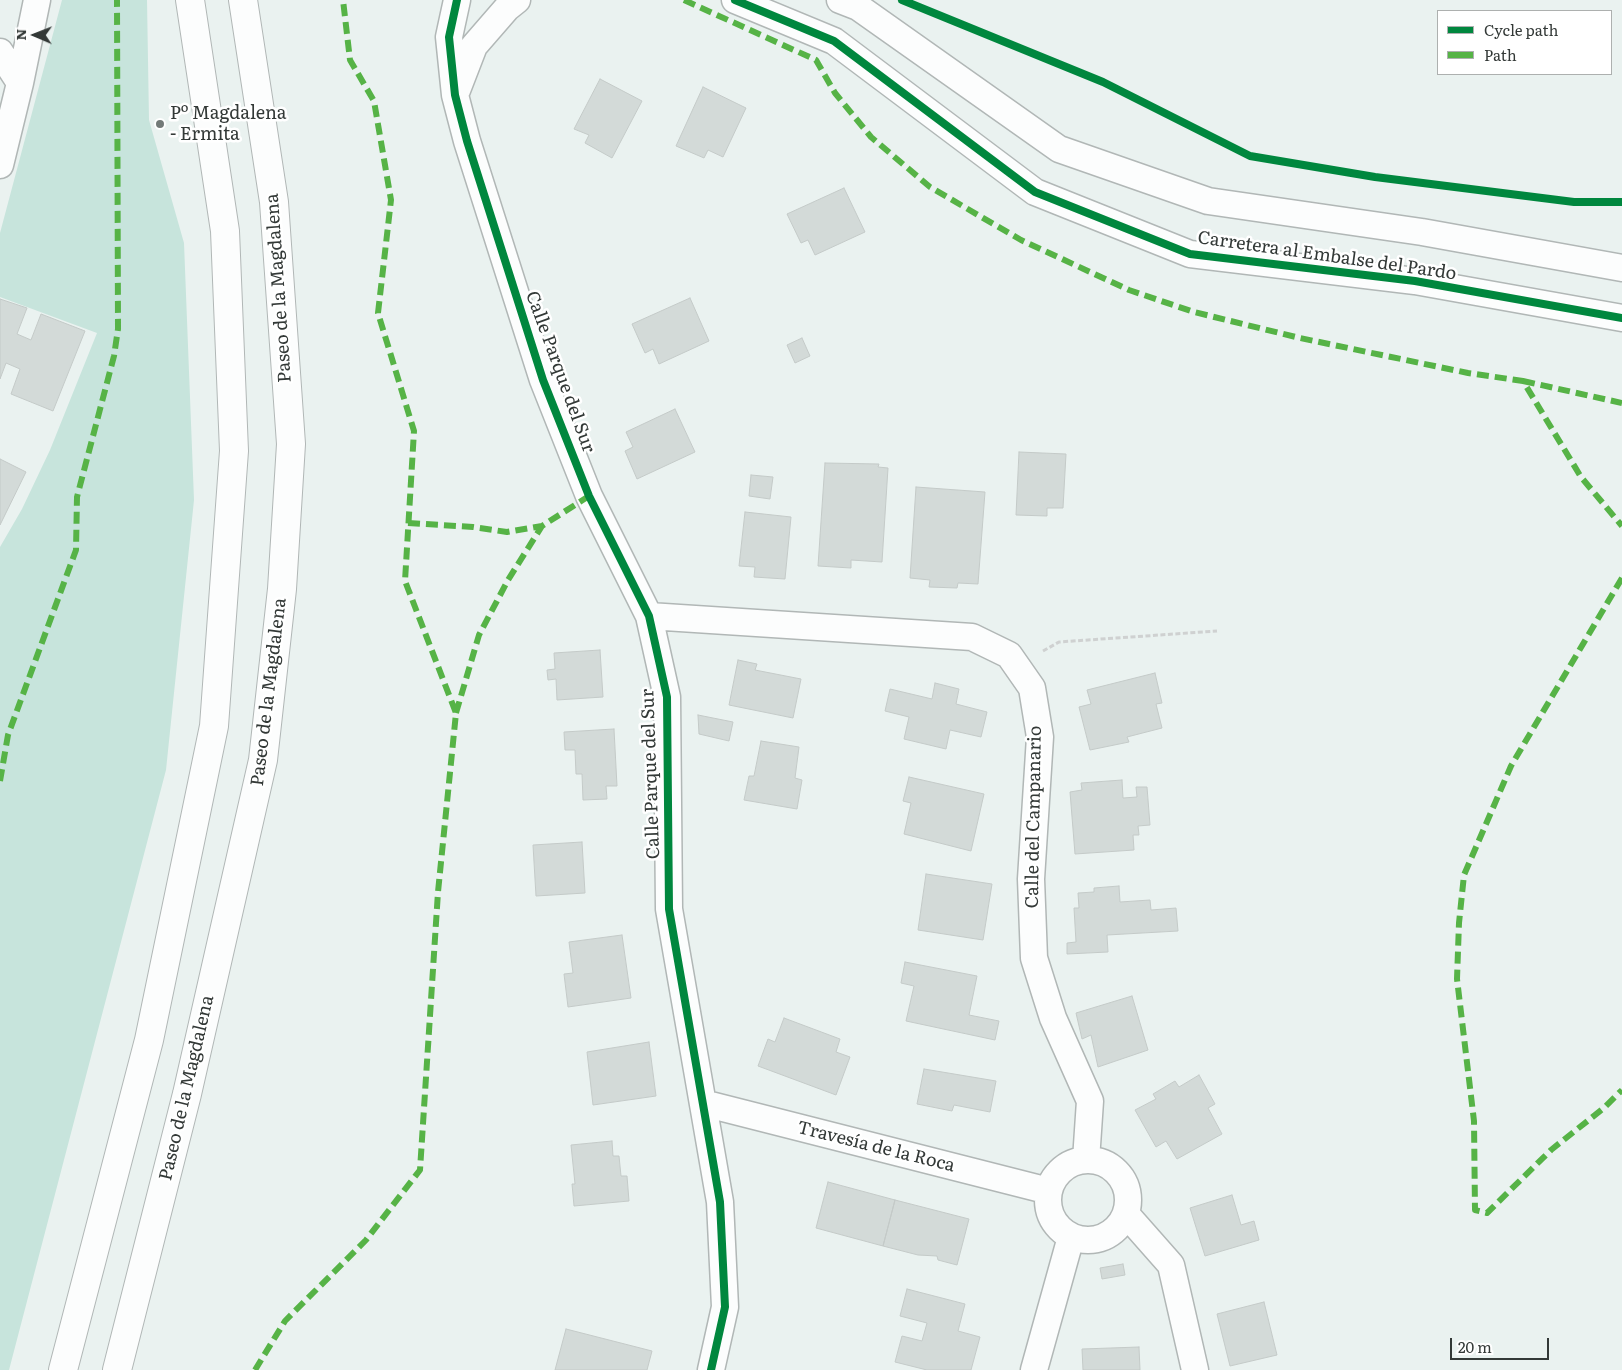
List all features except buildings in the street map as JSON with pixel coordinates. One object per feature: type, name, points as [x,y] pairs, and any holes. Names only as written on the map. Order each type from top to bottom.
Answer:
[{"type":"main road","points":[[63,1370],[149,1040],[214,726],[234,451],[225,231],[190,0]]},
{"type":"main road","name":"Paseo de la Magdalena","points":[[117,1370],[187,1094],[263,760],[282,589],[291,444],[274,202],[243,0]]},
{"type":"street","points":[[0,165],[20,83],[37,0]]},
{"type":"street","name":"Calle Parque del Sur","points":[[457,0],[450,37],[455,95],[467,141],[543,380],[589,496],[650,616],[667,697],[669,909],[720,1202],[725,1307],[711,1370]]},
{"type":"street","points":[[455,95],[474,46],[507,8],[517,0]]},
{"type":"street","name":"Carretera al Embalse del Pardo","points":[[735,0],[834,41],[1036,192],[1190,254],[1415,281],[1622,318]]},
{"type":"street","name":"Carretera al Embalse del Pardo","points":[[840,0],[858,7],[1059,149],[1208,201],[1422,232],[1622,268]]},
{"type":"street","points":[[0,52],[20,83]]},
{"type":"street","name":"Calle del Campanario","points":[[650,616],[972,637],[1009,655],[1032,688],[1040,737],[1031,879],[1034,958],[1053,1018],[1090,1101],[1086,1160]]},
{"type":"street","name":"Travesía de la Roca","points":[[703,1103],[1049,1191]]},
{"type":"street","points":[[1086,1160],[1099,1161],[1111,1167],[1121,1176],[1127,1188],[1129,1201],[1126,1214],[1120,1226],[1110,1235],[1097,1240],[1083,1240],[1071,1237],[1059,1229],[1051,1218],[1048,1205],[1049,1191],[1053,1179],[1062,1169],[1073,1162],[1086,1160]]},
{"type":"street","points":[[1126,1214],[1171,1264],[1194,1370]]},
{"type":"street","points":[[1034,1370],[1071,1237]]},
{"type":"path","points":[[1017,668],[1059,642],[1217,631]]},
{"type":"green space","points":[[62,0],[147,0],[149,120],[184,243],[194,500],[166,770],[9,1370],[0,1370],[0,547],[22,509],[50,450],[97,333],[0,297],[0,233]]},
{"type":"marked path","points":[[0,781],[8,735],[76,550],[77,497],[114,356],[118,329],[117,0]]},
{"type":"marked path","points":[[255,1370],[285,1321],[366,1240],[420,1170],[438,892],[456,713],[405,581],[414,431],[378,313],[391,200],[374,101],[350,60],[343,0]]},
{"type":"marked path","points":[[684,0],[816,60],[835,93],[871,137],[930,187],[1021,240],[1129,290],[1194,312],[1300,338],[1468,373],[1523,381],[1581,477],[1622,526]]},
{"type":"marked path","points":[[1523,381],[1622,403]]},
{"type":"marked path","points":[[456,713],[479,635],[508,580],[542,526],[589,496]]},
{"type":"marked path","points":[[408,523],[473,527],[507,532],[542,526]]},
{"type":"marked path","points":[[1622,578],[1511,766],[1464,875],[1459,923],[1457,979],[1474,1121],[1475,1210],[1487,1213],[1551,1150],[1605,1107],[1622,1090]]},
{"type":"cycle path","points":[[457,0],[449,37],[455,95],[467,141],[543,380],[589,496],[649,616],[667,697],[669,909],[720,1202],[725,1307],[711,1370]]},
{"type":"cycle path","points":[[735,0],[834,41],[1035,192],[1190,254],[1415,281],[1622,318]]},
{"type":"cycle path","points":[[902,0],[1103,82],[1250,156],[1375,177],[1574,202],[1622,202]]},
{"type":"place","name":"Pº Magdalena - Ermita","points":[[160,124]]}]
